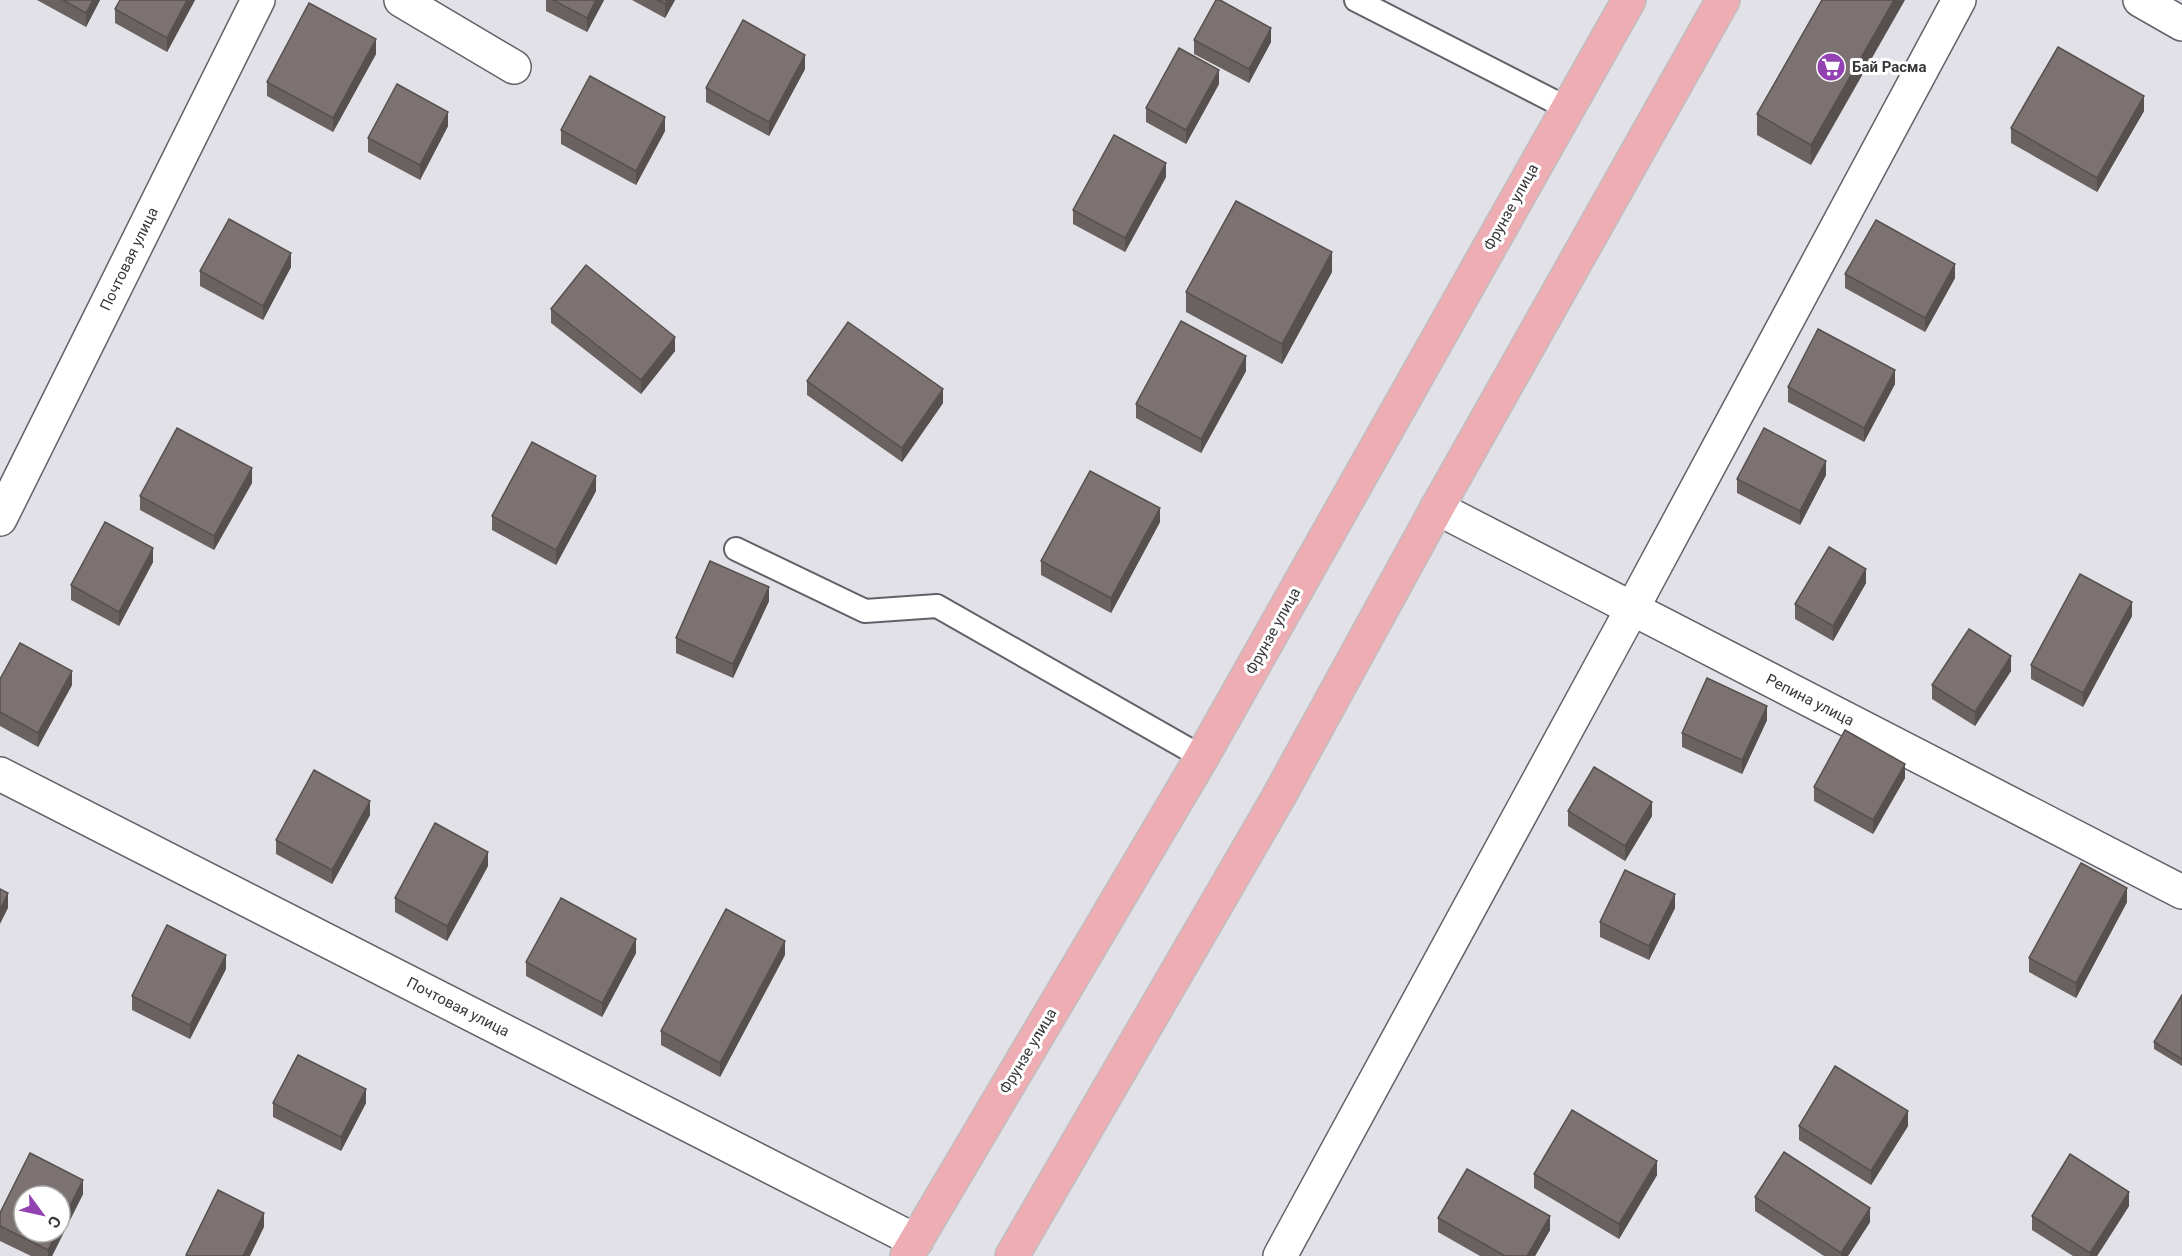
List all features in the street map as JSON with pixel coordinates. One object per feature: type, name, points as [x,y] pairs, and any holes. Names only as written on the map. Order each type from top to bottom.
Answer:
[{"type":"main road","name":"Фрунзе улица","points":[[911,1249],[1202,757],[1629,0]]},
{"type":"main road","points":[[1012,1256],[1278,798],[1437,508],[1723,0]]},
{"type":"street","name":"Почтовая улица","points":[[0,519],[258,0]]},
{"type":"street","points":[[401,0],[514,67]]},
{"type":"street","points":[[1280,1256],[1632,609],[1959,0]]},
{"type":"street","points":[[2140,0],[2182,24]]},
{"type":"street","name":"Репина улица","points":[[1437,508],[2182,892]]},
{"type":"street","name":"Почтовая улица","points":[[0,774],[911,1249]]},
{"type":"lane","points":[[1356,0],[1567,108]]},
{"type":"lane","points":[[736,549],[865,611],[937,606],[1202,757]]},
{"type":"building","points":[[63,0],[93,0],[86,13]]},
{"type":"building","points":[[120,0],[187,0],[167,38],[115,9]]},
{"type":"building","points":[[553,0],[596,0],[587,18]]},
{"type":"building","points":[[1216,0],[1220,0],[1271,28],[1249,69],[1194,40]]},
{"type":"building","name":"Бай Расма","points":[[1822,0],[1894,0],[1811,145],[1757,114]]},
{"type":"building","points":[[309,3],[376,39],[333,118],[267,82]]},
{"type":"building","points":[[743,20],[805,55],[769,122],[706,88]]},
{"type":"building","points":[[2058,47],[2144,96],[2097,178],[2011,128]]},
{"type":"building","points":[[1179,48],[1219,70],[1186,130],[1146,108]]},
{"type":"building","points":[[590,76],[665,117],[636,171],[561,130]]},
{"type":"building","points":[[397,84],[448,112],[420,165],[368,138]]},
{"type":"building","points":[[1114,135],[1166,163],[1125,238],[1073,210]]},
{"type":"building","points":[[1236,201],[1332,252],[1282,344],[1186,292]]},
{"type":"building","points":[[229,219],[291,253],[263,306],[200,271]]},
{"type":"building","points":[[1876,220],[1955,264],[1925,318],[1845,274]]},
{"type":"building","points":[[586,265],[675,337],[641,380],[551,309]]},
{"type":"building","points":[[1181,321],[1246,356],[1201,439],[1136,404]]},
{"type":"building","points":[[848,322],[943,389],[902,448],[807,381]]},
{"type":"building","points":[[1818,329],[1895,370],[1864,428],[1788,387]]},
{"type":"building","points":[[177,428],[252,468],[214,536],[140,496]]},
{"type":"building","points":[[1764,428],[1826,461],[1800,511],[1737,479]]},
{"type":"building","points":[[532,442],[596,476],[556,550],[492,516]]},
{"type":"building","points":[[1090,471],[1160,508],[1111,598],[1041,561]]},
{"type":"building","points":[[105,522],[153,548],[119,612],[71,585]]},
{"type":"building","points":[[1829,547],[1866,569],[1833,626],[1795,604]]},
{"type":"building","points":[[710,561],[769,587],[733,664],[676,638]]},
{"type":"building","points":[[2080,574],[2132,602],[2083,693],[2031,665]]},
{"type":"building","points":[[1969,629],[2011,656],[1975,712],[1932,685]]},
{"type":"building","points":[[20,643],[72,671],[38,733],[0,712],[0,679]]},
{"type":"building","points":[[1707,678],[1767,706],[1742,760],[1682,733]]},
{"type":"building","points":[[1845,730],[1905,764],[1873,820],[1814,787]]},
{"type":"building","points":[[1594,767],[1652,802],[1625,846],[1568,811]]},
{"type":"building","points":[[314,770],[370,801],[332,870],[276,840]]},
{"type":"building","points":[[435,823],[488,852],[447,926],[395,898]]},
{"type":"building","points":[[2081,863],[2127,888],[2076,983],[2029,958]]},
{"type":"building","points":[[1625,870],[1675,894],[1649,946],[1600,922]]},
{"type":"building","points":[[0,889],[8,893],[0,910]]},
{"type":"building","points":[[561,898],[636,939],[602,1003],[526,962]]},
{"type":"building","points":[[726,909],[785,941],[720,1063],[661,1031]]},
{"type":"building","points":[[167,925],[226,955],[190,1025],[132,996]]},
{"type":"building","points":[[2182,995],[2182,1059],[2154,1042]]},
{"type":"building","points":[[298,1055],[366,1089],[341,1137],[273,1103]]},
{"type":"building","points":[[1835,1066],[1908,1111],[1871,1171],[1799,1126]]},
{"type":"building","points":[[1572,1110],[1657,1161],[1619,1224],[1534,1174]]},
{"type":"building","points":[[1784,1152],[1870,1208],[1841,1253],[1755,1197]]},
{"type":"building","points":[[30,1153],[83,1180],[72,1202],[72,1184],[14,1184]]},
{"type":"building","points":[[2070,1154],[2129,1192],[2090,1253],[2032,1216]]},
{"type":"building","points":[[1467,1169],[1550,1216],[1527,1256],[1505,1256],[1438,1218]]},
{"type":"building","points":[[12,1189],[12,1232],[0,1226],[0,1213]]},
{"type":"building","points":[[218,1190],[264,1213],[243,1256],[188,1256],[186,1255]]},
{"type":"building","points":[[36,1244],[51,1244],[48,1250]]},
{"type":"place","name":"Бай Расма","points":[[1831,67]]}]
